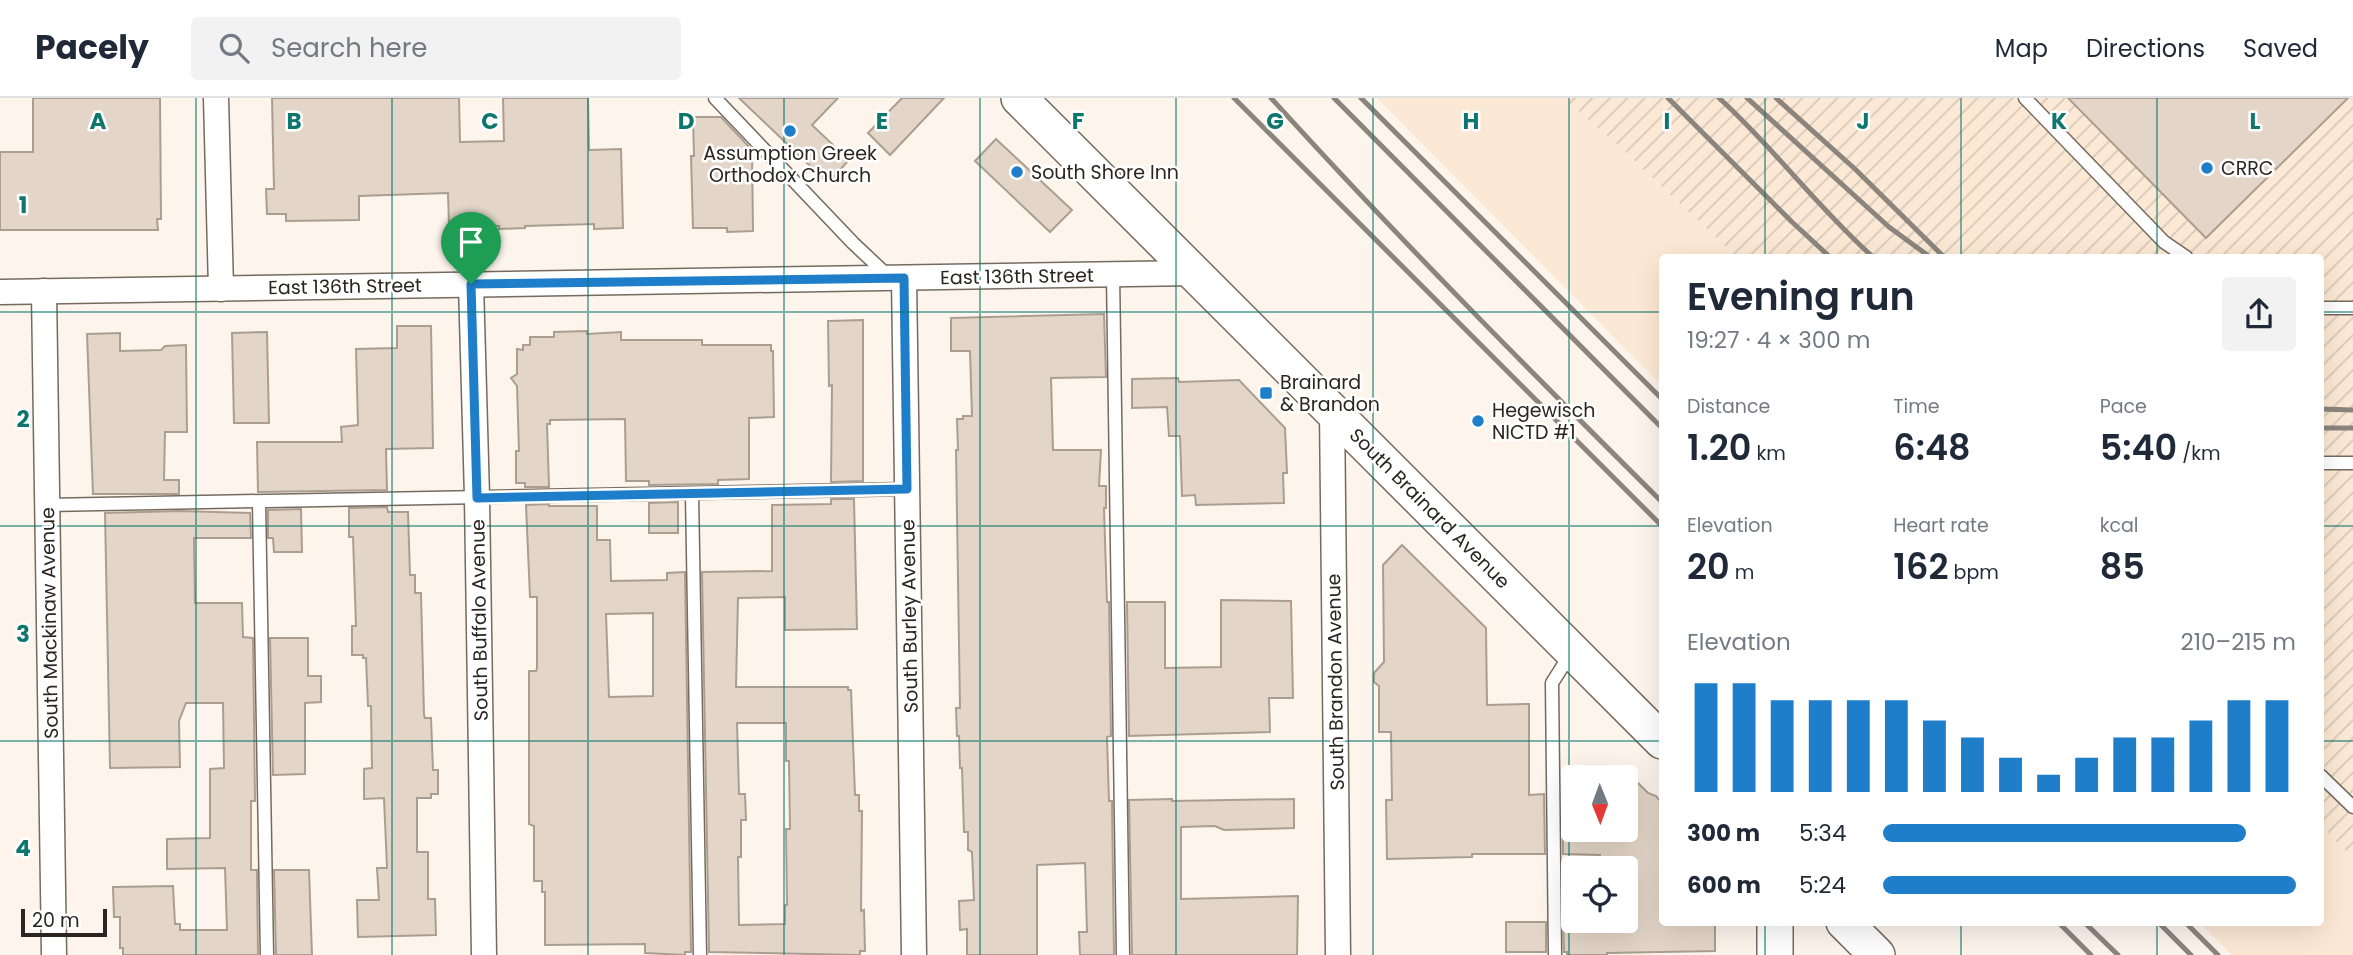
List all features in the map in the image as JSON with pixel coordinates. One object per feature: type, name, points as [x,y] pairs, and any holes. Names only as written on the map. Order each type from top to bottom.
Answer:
[{"type":"main road","name":"South Brainard Avenue","points":[[1019,98],[1659,738]]},
{"type":"main road","points":[[1774,926],[1775,955]]},
{"type":"main road","points":[[1848,926],[1877,955]]},
{"type":"street","points":[[216,98],[221,289]]},
{"type":"street","name":"East 136th Street","points":[[0,292],[1194,273]]},
{"type":"street","name":"South Burley Avenue","points":[[897,278],[907,489],[914,955]]},
{"type":"street","name":"South Buffalo Avenue","points":[[471,284],[484,955]]},
{"type":"street","name":"South Mackinaw Avenue","points":[[44,291],[54,955]]},
{"type":"street","name":"South Brandon Avenue","points":[[1332,410],[1338,955]]},
{"type":"lane","points":[[715,98],[853,243],[897,278]]},
{"type":"lane","points":[[2025,98],[2164,242],[2182,254]]},
{"type":"lane","points":[[1113,274],[1123,955]]},
{"type":"lane","points":[[2324,308],[2353,308]]},
{"type":"lane","points":[[2324,463],[2353,463]]},
{"type":"lane","points":[[47,505],[907,489]]},
{"type":"lane","points":[[692,494],[699,955]]},
{"type":"lane","points":[[259,502],[267,955]]},
{"type":"lane","points":[[1555,955],[1552,683],[1572,651]]},
{"type":"lane","points":[[2324,779],[2353,807]]},
{"type":"shaded area","points":[[1377,98],[1563,98],[1734,254],[1659,254],[1659,383]]},
{"type":"shaded area","points":[[1563,98],[2353,98],[2353,858],[2324,829],[2324,254],[1734,254]]},
{"type":"shaded area","points":[[2324,829],[2353,858],[2353,955],[2232,955],[2203,926],[2324,926]]},
{"type":"building","points":[[33,98],[160,98],[161,219],[157,219],[158,230],[0,230],[0,152],[33,152]]},
{"type":"building","points":[[272,98],[459,98],[460,142],[504,141],[503,98],[588,98],[589,150],[621,149],[623,228],[594,229],[594,224],[499,229],[499,226],[449,226],[448,193],[359,196],[359,220],[286,221],[286,214],[267,214],[266,189],[274,189]]},
{"type":"building","points":[[739,98],[838,98],[812,125],[849,160],[828,183]]},
{"type":"building","points":[[902,98],[944,98],[890,155],[868,133]]},
{"type":"building","name":"CRRC","points":[[2068,98],[2348,98],[2206,238]]},
{"type":"building","points":[[693,117],[721,117],[752,150],[753,231],[727,232],[727,228],[693,228]]},
{"type":"building","points":[[996,139],[1072,210],[1050,232],[975,161]]},
{"type":"building","points":[[1104,314],[1106,377],[1051,378],[1053,450],[1101,450],[1099,486],[1106,486],[1104,508],[1109,602],[1111,736],[1107,737],[1109,801],[1112,801],[1114,955],[1080,955],[1079,932],[1087,932],[1085,863],[1037,865],[1037,955],[967,955],[967,929],[960,930],[959,901],[974,900],[972,852],[968,850],[968,832],[964,832],[962,768],[957,736],[956,708],[960,708],[956,450],[957,419],[972,416],[970,351],[951,351],[951,318]]},
{"type":"building","points":[[863,320],[863,481],[831,482],[832,385],[829,386],[828,321]]},
{"type":"building","points":[[397,326],[431,326],[433,448],[386,449],[387,490],[258,492],[257,442],[342,442],[341,427],[358,425],[356,349],[397,348]]},
{"type":"building","points":[[587,331],[587,334],[621,332],[621,340],[702,340],[702,345],[771,345],[774,417],[749,418],[749,479],[718,480],[718,484],[649,485],[649,481],[626,481],[625,419],[550,420],[550,424],[547,424],[549,487],[525,487],[525,483],[516,483],[516,451],[519,451],[517,386],[511,378],[517,374],[517,349],[523,350],[523,345],[530,345],[530,337],[554,337],[554,332]]},
{"type":"building","points":[[267,332],[269,423],[234,423],[232,333]]},
{"type":"building","points":[[120,333],[120,351],[161,350],[165,346],[186,345],[187,432],[165,432],[164,480],[179,480],[179,494],[93,494],[87,334]]},
{"type":"building","points":[[1178,378],[1179,382],[1239,380],[1285,428],[1287,473],[1283,473],[1284,503],[1196,505],[1195,495],[1182,496],[1180,436],[1169,436],[1167,407],[1132,408],[1132,379]]},
{"type":"building","points":[[831,499],[854,499],[857,629],[785,630],[785,597],[738,598],[736,687],[848,687],[848,690],[851,690],[855,795],[859,795],[859,811],[862,811],[861,911],[864,910],[865,951],[860,951],[860,955],[709,952],[702,572],[772,571],[772,505],[831,504]],"holes":[[[737,723],[786,723],[790,829],[786,829],[785,924],[739,925],[738,857],[741,857],[741,820],[746,820],[745,794],[739,794]]]},
{"type":"building","points":[[678,502],[678,533],[649,533],[649,503]]},
{"type":"building","points":[[526,505],[597,506],[597,540],[610,540],[611,581],[667,580],[667,573],[685,572],[691,952],[685,952],[685,955],[645,953],[645,944],[545,945],[545,892],[542,892],[542,881],[534,881],[534,826],[529,824],[529,671],[536,671],[537,668],[537,597],[530,597]],"holes":[[[653,613],[653,696],[609,697],[606,614]]]},
{"type":"building","points":[[387,507],[388,512],[408,512],[410,575],[415,575],[415,593],[421,593],[424,715],[425,718],[431,718],[433,770],[438,770],[438,794],[431,794],[431,798],[417,798],[417,852],[428,852],[428,899],[435,899],[436,935],[358,937],[357,900],[379,900],[377,868],[387,868],[384,798],[364,799],[364,769],[372,768],[371,706],[368,706],[366,658],[363,658],[363,655],[352,655],[352,626],[356,626],[353,537],[349,537],[349,508]]},
{"type":"building","points":[[301,509],[302,552],[274,552],[273,538],[268,538],[268,510]]},
{"type":"building","points":[[105,513],[250,513],[251,538],[194,538],[195,603],[242,603],[243,637],[253,638],[255,801],[251,801],[251,870],[257,870],[258,955],[123,955],[123,948],[120,948],[120,917],[114,917],[113,887],[173,886],[175,924],[180,924],[180,930],[227,930],[225,868],[167,869],[167,839],[210,838],[210,769],[224,768],[223,703],[186,703],[179,721],[180,767],[110,768]]},
{"type":"building","points":[[1402,545],[1486,628],[1487,705],[1529,704],[1529,795],[1544,794],[1545,854],[1472,854],[1472,857],[1387,859],[1386,800],[1392,800],[1391,732],[1379,732],[1379,686],[1374,682],[1374,673],[1384,662],[1383,565]]},
{"type":"building","points":[[1221,600],[1291,601],[1293,698],[1269,698],[1270,732],[1129,736],[1127,602],[1165,602],[1165,668],[1221,667]]},
{"type":"building","points":[[270,638],[308,638],[308,676],[321,676],[321,702],[305,703],[305,774],[273,775]]},
{"type":"building","points":[[1638,783],[1659,800],[1659,926],[1715,926],[1715,951],[1567,955],[1567,952],[1564,952],[1563,933],[1638,933],[1638,856],[1563,854],[1563,842],[1638,842]]},
{"type":"building","points":[[1294,799],[1294,828],[1224,830],[1215,826],[1181,827],[1181,899],[1298,896],[1297,955],[1132,955],[1129,800]]},
{"type":"building","points":[[274,870],[309,870],[312,955],[276,955]]},
{"type":"building","points":[[1506,922],[1546,922],[1546,952],[1506,952]]},
{"type":"railway","points":[[1234,98],[1659,523]]},
{"type":"railway","points":[[1271,98],[1464,303],[1659,499]]},
{"type":"railway","points":[[1334,98],[1659,425]]},
{"type":"railway","points":[[1361,98],[1659,396]]},
{"type":"railway","points":[[1668,98],[1827,254]]},
{"type":"railway","points":[[1719,98],[1759,137],[1833,219],[1870,254]]},
{"type":"railway","points":[[1747,98],[1889,227],[1926,254]]},
{"type":"railway","points":[[1776,98],[1855,169],[1941,254]]},
{"type":"railway","points":[[2324,409],[2353,410]]},
{"type":"railway","points":[[2324,428],[2353,428]]},
{"type":"railway","points":[[2062,926],[2091,955]]},
{"type":"railway","points":[[2088,926],[2118,955]]},
{"type":"railway","points":[[2162,926],[2191,955]]},
{"type":"railway","points":[[2189,926],[2218,955]]},
{"type":"place","name":"Assumption Greek Orthodox Church","points":[[790,131]]},
{"type":"place","name":"CRRC","points":[[2207,168]]},
{"type":"place","name":"South Shore Inn","points":[[1017,172]]},
{"type":"place","name":"Brainard & Brandon","points":[[1266,393]]},
{"type":"place","name":"Hegewisch NICTD #1","points":[[1478,421]]},
{"type":"route","points":[[904,278],[907,489],[477,498],[471,284],[904,278]]}]
